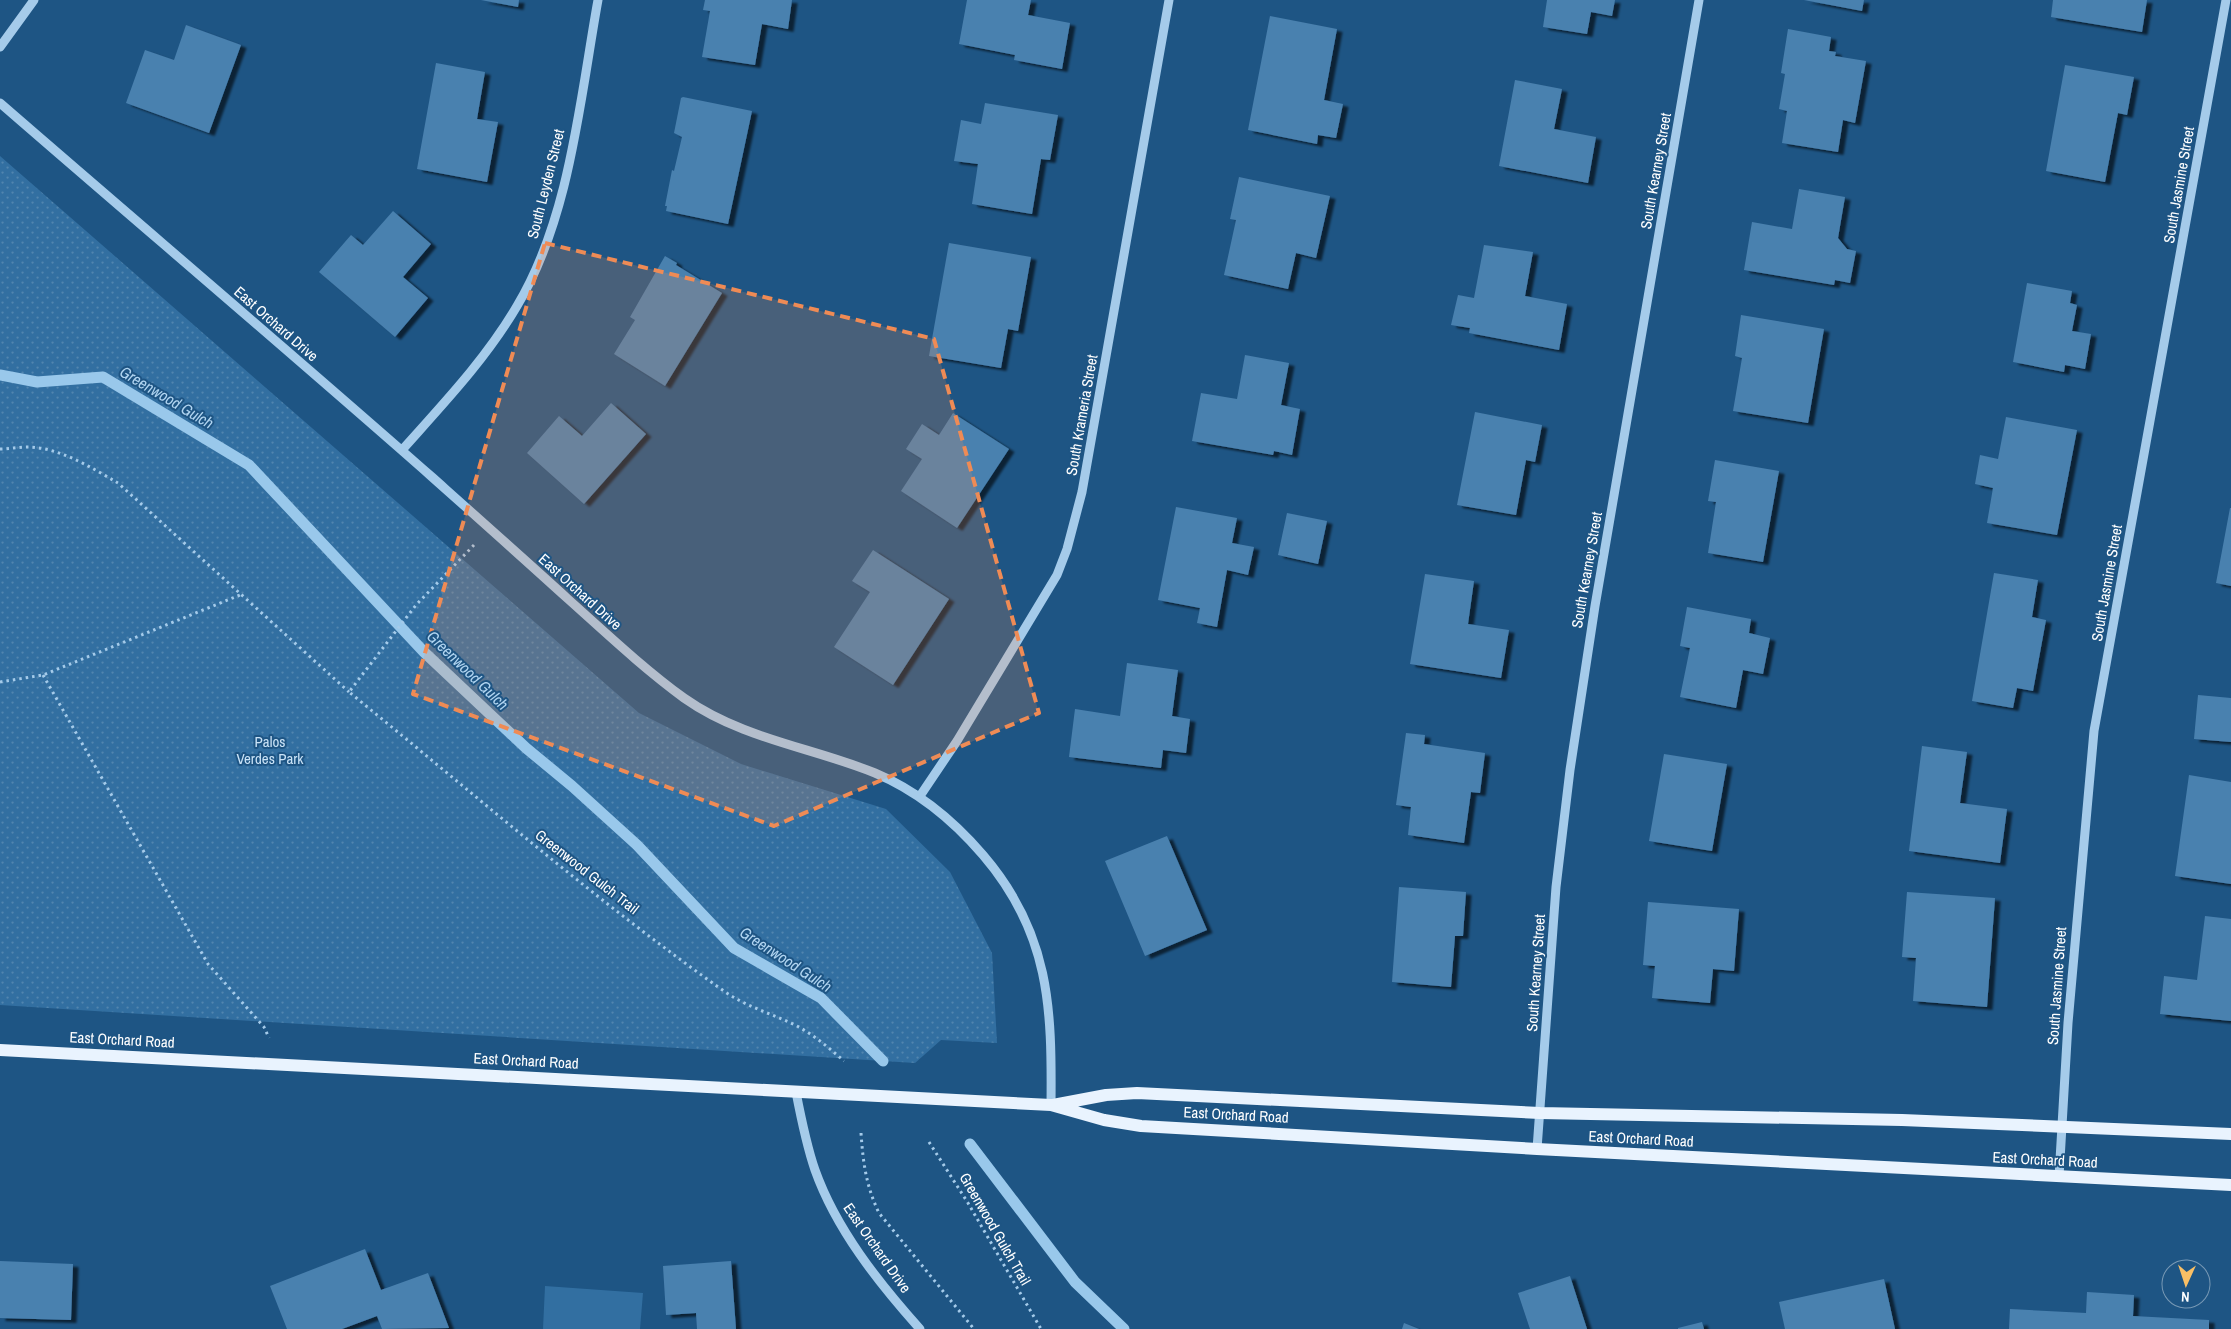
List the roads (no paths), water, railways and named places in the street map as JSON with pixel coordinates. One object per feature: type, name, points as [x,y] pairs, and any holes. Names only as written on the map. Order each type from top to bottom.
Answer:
[{"type":"main road","name":"East Orchard Road","points":[[0,1050],[1051,1105],[1104,1120],[1141,1126],[1537,1150],[2231,1185]]},
{"type":"main road","name":"East Orchard Road","points":[[1051,1105],[1106,1094],[1137,1093],[1540,1114],[1902,1120],[2231,1134]]},
{"type":"street","points":[[0,47],[34,0]]},
{"type":"street","name":"South Leyden Street","points":[[402,450],[468,376],[496,338],[518,305],[539,264],[561,194],[598,0]]},
{"type":"street","name":"South Krameria Street","points":[[920,796],[957,741],[1042,602],[1067,549],[1082,492],[1169,0]]},
{"type":"street","name":"South Kearney Street","points":[[1537,1150],[1556,888],[1580,696],[1699,0]]},
{"type":"street","name":"South Jasmine Street","points":[[2060,1177],[2068,1023],[2094,731],[2226,0]]},
{"type":"street","name":"East Orchard Drive","points":[[0,103],[402,450],[625,651],[688,701],[722,720],[762,738],[875,773],[920,796],[939,810],[985,857],[1016,905],[1036,944],[1047,987],[1050,1011],[1051,1105]]},
{"type":"street","name":"East Orchard Drive","points":[[796,1092],[815,1170],[829,1202],[845,1231],[874,1272],[920,1329]]},
{"type":"waterway","name":"Greenwood Gulch","points":[[0,375],[37,382],[103,377],[249,465],[424,652],[526,748],[572,786],[637,845],[734,948],[821,998],[883,1061]]},
{"type":"waterway","name":"Greenwood Gulch","points":[[970,1144],[1075,1282],[1124,1329]]},
{"type":"park label","name":"Palos Verdes Park","points":[[270,750]]}]
